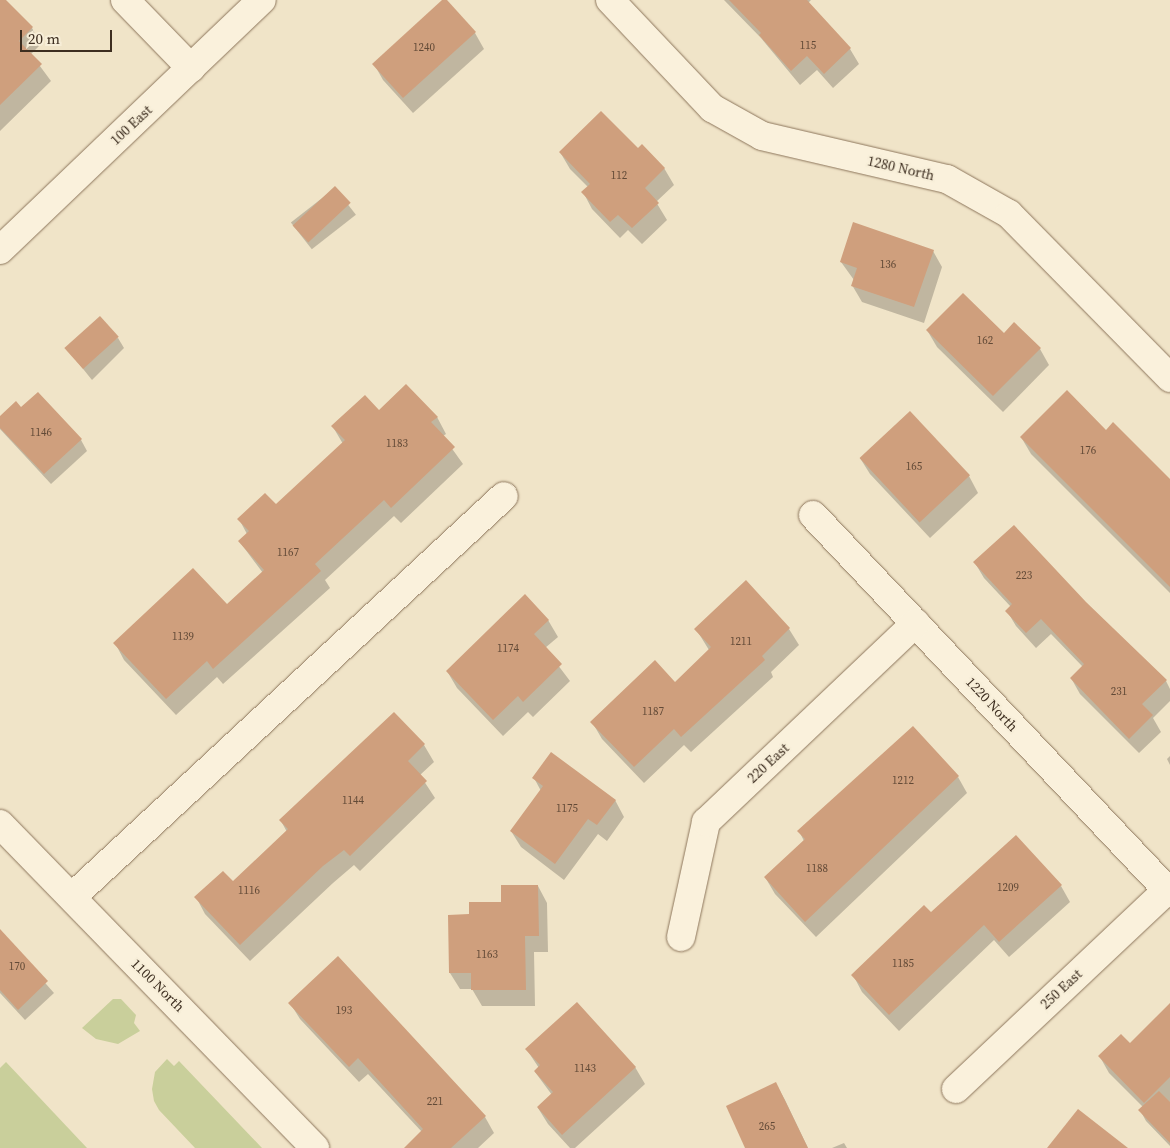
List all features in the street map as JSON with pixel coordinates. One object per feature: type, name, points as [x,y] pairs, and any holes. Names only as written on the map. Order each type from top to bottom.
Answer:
[{"type":"street","points":[[125,0],[191,68]]},
{"type":"street","name":"100 East","points":[[0,250],[262,0]]},
{"type":"street","name":"1280 North","points":[[610,0],[712,108],[762,136],[947,179],[1009,214],[1170,378]]},
{"type":"street","points":[[72,897],[504,496]]},
{"type":"street","name":"1220 North","points":[[813,515],[1169,891]]},
{"type":"street","name":"220 East","points":[[681,937],[706,822],[916,623]]},
{"type":"street","name":"1100 North","points":[[0,824],[315,1148]]},
{"type":"street","name":"250 East","points":[[956,1089],[1169,891]]},
{"type":"green space","points":[[113,999],[121,999],[136,1015],[134,1023],[140,1031],[118,1044],[96,1039],[82,1028]]},
{"type":"green space","points":[[167,1059],[174,1066],[179,1061],[262,1148],[195,1148],[159,1110],[154,1101],[152,1089],[155,1072]]},
{"type":"green space","points":[[6,1062],[87,1148],[0,1148],[0,1068]]},
{"type":"building","points":[[0,0],[6,0],[33,27],[19,41],[42,64],[0,105]]},
{"type":"building","points":[[442,0],[447,0],[476,32],[403,98],[372,64]]},
{"type":"building","points":[[729,0],[807,0],[851,48],[824,74],[807,56],[791,71],[759,35],[761,33]]},
{"type":"building","points":[[601,111],[638,148],[642,144],[665,168],[645,188],[659,203],[632,228],[618,215],[610,222],[581,192],[590,184],[559,152]]},
{"type":"building","points":[[335,186],[351,203],[308,242],[293,226]]},
{"type":"building","points":[[853,222],[934,250],[914,307],[851,286],[857,268],[840,262]]},
{"type":"building","points":[[963,293],[1004,333],[1014,322],[1041,348],[993,396],[926,330]]},
{"type":"building","points":[[100,316],[119,337],[83,369],[64,348]]},
{"type":"building","points":[[406,384],[438,417],[431,422],[455,447],[391,508],[384,500],[315,564],[321,571],[213,669],[207,661],[166,699],[113,643],[193,568],[227,604],[264,570],[238,541],[249,531],[237,519],[265,493],[276,504],[345,440],[331,426],[365,395],[379,410]]},
{"type":"building","points":[[1067,390],[1106,430],[1113,422],[1170,479],[1170,587],[1020,437]]},
{"type":"building","points":[[38,392],[82,439],[44,474],[0,428],[0,416],[16,401],[21,407]]},
{"type":"building","points":[[910,411],[970,475],[920,522],[860,458]]},
{"type":"building","points":[[1014,525],[1086,602],[1167,680],[1142,704],[1153,715],[1129,739],[1070,678],[1084,664],[1041,619],[1026,633],[1005,611],[1012,604],[973,562]]},
{"type":"building","points":[[746,580],[790,628],[762,656],[765,660],[681,737],[674,729],[634,767],[590,722],[655,660],[675,682],[711,647],[694,629]]},
{"type":"building","points":[[525,594],[549,620],[534,634],[562,664],[523,702],[518,696],[493,720],[446,671]]},
{"type":"building","points":[[394,712],[425,744],[408,761],[427,781],[350,856],[344,850],[323,866],[240,945],[194,897],[223,871],[233,881],[288,829],[279,820]]},
{"type":"building","points":[[913,726],[959,776],[805,922],[764,877],[805,839],[797,831]]},
{"type":"building","points":[[551,752],[616,800],[597,825],[588,819],[555,864],[510,831],[543,786],[532,778]]},
{"type":"building","points":[[1016,835],[1062,885],[999,942],[984,925],[889,1015],[851,975],[924,905],[931,912]]},
{"type":"building","points":[[501,885],[538,885],[539,936],[525,936],[526,990],[471,990],[471,973],[449,973],[448,915],[469,914],[469,902],[501,902]]},
{"type":"building","points":[[0,929],[48,981],[18,1010],[0,990]]},
{"type":"building","points":[[338,956],[486,1116],[451,1148],[404,1148],[423,1129],[358,1058],[349,1067],[288,1003]]},
{"type":"building","points":[[577,1002],[636,1067],[562,1135],[537,1107],[553,1092],[534,1071],[540,1065],[525,1049]]},
{"type":"building","points":[[1170,1003],[1170,1077],[1144,1103],[1098,1056],[1121,1034],[1130,1043]]},
{"type":"building","points":[[776,1082],[808,1148],[745,1148],[726,1106]]},
{"type":"building","points":[[1159,1091],[1170,1102],[1170,1143],[1138,1110]]},
{"type":"building","points":[[1078,1109],[1128,1148],[1047,1148]]}]
